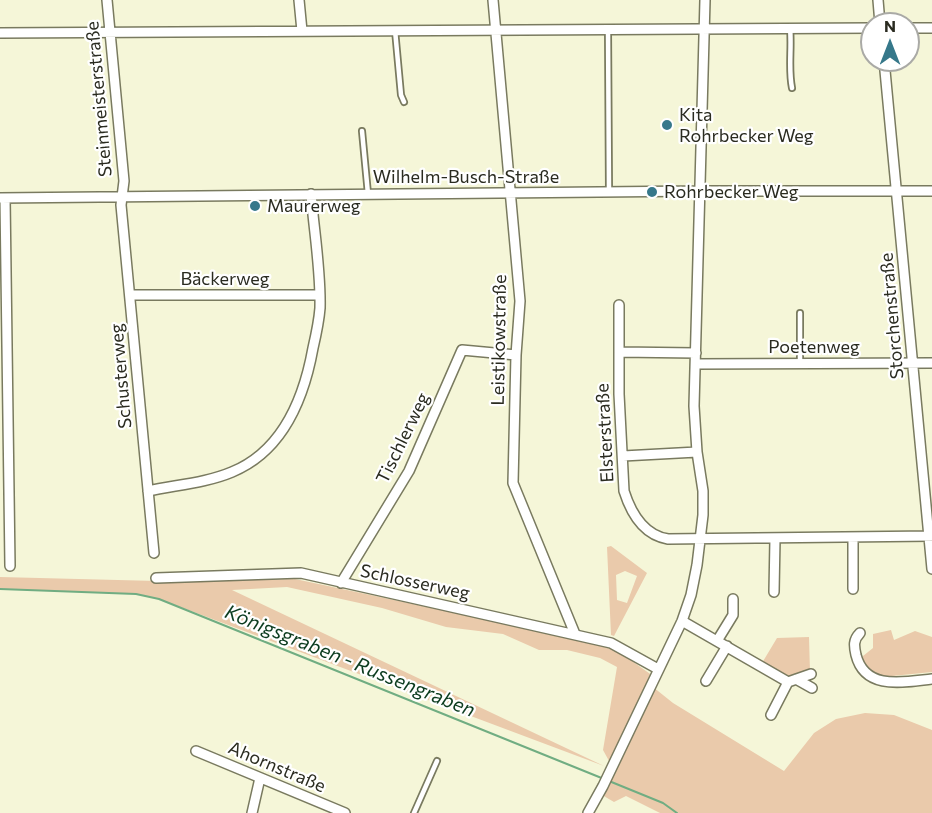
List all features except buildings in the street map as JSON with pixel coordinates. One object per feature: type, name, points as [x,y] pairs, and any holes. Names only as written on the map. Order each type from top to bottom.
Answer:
[{"type":"street","name":"Steinmeisterstraße","points":[[107,0],[124,181],[123,195]]},
{"type":"street","points":[[298,0],[302,31]]},
{"type":"street","name":"Leistikowstraße","points":[[493,0],[520,301],[516,355],[513,483],[575,634]]},
{"type":"street","points":[[588,813],[611,771],[682,621],[691,595],[701,539],[703,491],[697,452],[694,406],[705,0]]},
{"type":"street","points":[[0,33],[860,28]]},
{"type":"street","name":"Storchenstraße","points":[[886,72],[932,569]]},
{"type":"street","name":"Wilhelm-Busch-Straße","points":[[3,198],[123,195],[932,191]]},
{"type":"street","points":[[148,491],[233,472],[260,454],[289,422],[302,395],[319,318],[320,295],[311,194]]},
{"type":"street","name":"Schusterweg","points":[[123,195],[121,205],[154,553]]},
{"type":"street","points":[[3,198],[10,566]]},
{"type":"street","name":"Bäckerweg","points":[[130,295],[320,295]]},
{"type":"street","name":"Elsterstraße","points":[[619,305],[618,394],[624,491],[628,505],[636,518],[658,537],[775,539],[930,536]]},
{"type":"street","name":"Tischlerweg","points":[[341,583],[409,471],[462,350],[516,355]]},
{"type":"street","points":[[619,352],[696,353]]},
{"type":"street","name":"Poetenweg","points":[[696,364],[932,363]]},
{"type":"street","points":[[623,456],[697,452]]},
{"type":"street","points":[[853,538],[853,590]]},
{"type":"street","points":[[774,592],[775,539]]},
{"type":"street","name":"Schlosserweg","points":[[156,578],[301,573],[611,643],[657,671]]},
{"type":"street","points":[[717,641],[733,615],[733,599]]},
{"type":"street","points":[[682,621],[792,681],[812,688]]},
{"type":"street","points":[[860,633],[856,637],[854,647],[861,669],[870,676],[889,683],[932,679]]},
{"type":"street","points":[[706,681],[727,646]]},
{"type":"street","points":[[771,715],[792,681],[811,674]]},
{"type":"street","name":"Ahornstraße","points":[[196,751],[330,810],[345,813]]},
{"type":"street","points":[[252,813],[260,778]]},
{"type":"lane","points":[[790,28],[792,88]]},
{"type":"lane","points":[[608,29],[609,192]]},
{"type":"lane","points":[[395,30],[401,95],[404,102]]},
{"type":"lane","points":[[362,130],[368,194]]},
{"type":"lane","points":[[800,313],[800,363]]},
{"type":"lane","points":[[414,813],[437,761]]},
{"type":"shaded area","points":[[611,546],[647,573],[614,636],[611,635],[607,547]],"holes":[[[625,571],[637,576],[627,603],[617,600],[616,575]]]},
{"type":"shaded area","points":[[0,577],[157,581],[295,579],[611,646],[653,676],[653,687],[673,703],[784,771],[814,733],[836,719],[865,713],[894,715],[932,730],[932,813],[660,813],[626,796],[614,802],[602,795],[614,770],[603,750],[617,667],[600,658],[567,650],[539,650],[503,634],[446,627],[382,608],[287,587],[232,590],[604,766],[159,599],[136,594],[0,589]]},
{"type":"shaded area","points":[[891,630],[894,640],[915,631],[932,637],[932,672],[882,677],[862,668],[863,656],[873,648],[873,634]]},
{"type":"shaded area","points":[[809,637],[810,672],[790,678],[762,663],[777,638]]},
{"type":"waterway","name":"Königsgraben - Russengraben","points":[[0,589],[136,594],[159,599],[604,779]]},
{"type":"waterway","name":"Königsgraben - Russengraben","points":[[609,781],[663,803],[677,813]]},
{"type":"place","name":"Kita Rohrbecker Weg","points":[[667,125]]},
{"type":"place","name":"Rohrbecker Weg","points":[[652,192]]},
{"type":"place","name":"Maurerweg","points":[[255,206]]}]
